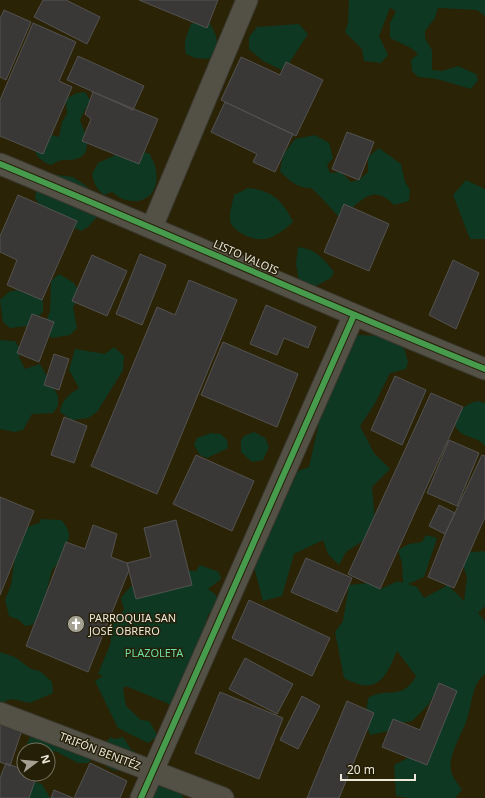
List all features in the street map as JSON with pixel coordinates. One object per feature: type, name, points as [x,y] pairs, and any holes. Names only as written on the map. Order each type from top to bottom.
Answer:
[{"type":"street","points":[[152,227],[247,0]]},
{"type":"street","name":"LISTO VALOIS","points":[[0,164],[152,227],[354,316],[485,369]]},
{"type":"street","points":[[141,798],[354,316]]},
{"type":"street","name":"TRIFÓN BENITÉZ","points":[[0,714],[223,798]]},
{"type":"shaded area","points":[[0,0],[485,0],[485,798],[0,798]]},
{"type":"green space","points":[[349,0],[485,0],[485,16],[477,10],[438,8],[435,18],[425,31],[425,38],[432,50],[432,70],[442,71],[458,66],[476,74],[478,80],[471,89],[437,79],[418,77],[412,71],[411,60],[418,54],[411,48],[390,38],[390,23],[396,11],[390,8],[379,36],[388,55],[381,63],[364,61],[362,49],[345,32],[348,23]]},
{"type":"green space","points":[[209,22],[216,36],[217,45],[209,59],[195,58],[186,54],[185,42],[191,24]]},
{"type":"green space","points":[[299,24],[308,34],[284,71],[263,61],[249,49],[249,37],[257,27]]},
{"type":"green space","points":[[85,92],[90,100],[80,120],[87,140],[84,155],[72,160],[62,160],[51,165],[42,161],[37,155],[33,139],[45,133],[59,137],[62,122],[67,114],[66,99],[77,93]]},
{"type":"green space","points":[[315,135],[329,143],[333,158],[327,165],[330,173],[341,172],[351,182],[359,180],[368,172],[368,157],[379,148],[401,164],[405,182],[410,190],[409,201],[394,205],[386,198],[378,195],[372,195],[359,202],[339,217],[311,188],[302,187],[294,183],[280,171],[283,155],[295,139]]},
{"type":"green space","points":[[124,151],[140,151],[150,154],[154,163],[157,179],[155,186],[148,197],[142,200],[126,200],[120,198],[112,192],[104,195],[97,188],[95,183],[92,174],[98,163]]},
{"type":"green space","points":[[49,174],[73,177],[93,192],[101,212],[88,227],[81,231],[55,218],[39,204],[35,198],[36,190]]},
{"type":"green space","points":[[466,180],[485,189],[485,239],[470,239],[453,195]]},
{"type":"green space","points":[[248,188],[264,191],[276,198],[285,208],[293,222],[275,236],[263,239],[249,237],[237,231],[232,226],[230,221],[234,195]]},
{"type":"green space","points":[[298,247],[310,250],[319,255],[334,272],[331,278],[314,287],[299,282],[296,264]]},
{"type":"green space","points":[[59,274],[74,283],[80,293],[78,300],[73,307],[77,328],[70,335],[51,338],[46,322],[50,311],[51,281]]},
{"type":"green space","points":[[39,287],[43,299],[43,312],[27,326],[10,328],[3,322],[0,300],[9,292],[16,290],[23,292]]},
{"type":"green space","points":[[358,335],[386,336],[404,348],[408,362],[406,369],[390,373],[374,405],[360,426],[374,453],[390,469],[372,487],[376,532],[346,552],[339,565],[328,554],[323,540],[294,554],[282,596],[263,601],[247,541],[270,531],[298,471],[309,467],[320,418],[322,366]]},
{"type":"green space","points":[[0,340],[15,341],[19,347],[19,357],[25,369],[40,364],[58,396],[58,406],[53,413],[32,414],[23,430],[15,432],[0,429]]},
{"type":"green space","points":[[114,347],[124,356],[123,370],[97,412],[88,418],[72,420],[60,412],[62,404],[66,398],[79,388],[69,370],[75,349],[105,354]]},
{"type":"green space","points":[[478,401],[485,403],[485,446],[478,440],[461,433],[455,425],[462,409],[468,404]]},
{"type":"green space","points":[[254,432],[265,438],[269,447],[263,460],[252,462],[241,452],[241,440],[244,436]]},
{"type":"green space","points":[[211,433],[221,434],[227,440],[228,448],[207,458],[200,455],[194,445],[197,438]]},
{"type":"green space","points":[[41,519],[61,520],[68,529],[69,536],[67,544],[57,564],[52,570],[40,616],[32,625],[25,626],[19,620],[9,616],[5,600],[11,585],[15,557],[28,527],[39,523]]},
{"type":"green space","points":[[426,535],[437,538],[424,577],[408,584],[417,587],[424,598],[448,585],[464,601],[467,577],[459,554],[485,552],[485,606],[478,613],[485,621],[485,674],[480,678],[474,690],[466,722],[451,759],[451,771],[462,790],[455,798],[408,798],[396,796],[394,765],[421,751],[444,698],[435,693],[428,705],[412,721],[402,723],[389,731],[370,735],[365,721],[368,698],[382,693],[405,689],[411,684],[416,676],[397,651],[384,677],[378,682],[372,685],[365,685],[355,683],[344,678],[335,632],[343,621],[349,585],[368,583],[381,589],[398,581],[403,583],[402,563],[398,550],[409,544],[422,542]]},
{"type":"green space","name":"PLAZOLETA","points":[[200,565],[219,572],[221,579],[208,589],[215,594],[221,603],[214,612],[208,614],[205,626],[203,685],[198,693],[176,707],[126,686],[123,689],[126,706],[141,720],[149,721],[158,736],[148,743],[118,728],[95,681],[103,676],[98,674],[111,642],[110,634],[113,622],[124,610],[121,598],[129,588],[139,580],[153,575],[175,571],[196,571]]},
{"type":"green space","points":[[0,652],[15,657],[31,669],[40,671],[52,682],[53,693],[30,703],[12,699],[0,703]]},
{"type":"green space","points":[[31,735],[52,742],[28,742]]},
{"type":"green space","points":[[111,737],[114,739],[123,737],[132,751],[134,750],[137,761],[126,769],[118,771],[109,768],[98,759],[103,745]]},
{"type":"green space","points":[[56,743],[95,756],[88,763],[78,763],[56,752]]},
{"type":"green space","points":[[35,782],[42,784],[50,798],[17,798],[27,783]]},
{"type":"green space","points":[[182,782],[183,798],[135,798],[159,784]]},
{"type":"building","points":[[43,0],[66,0],[100,17],[87,44],[34,17]]},
{"type":"building","points":[[139,0],[218,0],[207,28]]},
{"type":"building","points":[[4,10],[31,22],[6,80],[0,77],[0,19]]},
{"type":"building","points":[[33,23],[76,42],[59,81],[72,87],[43,154],[0,136],[0,100]]},
{"type":"building","points":[[78,56],[144,86],[133,110],[67,80]]},
{"type":"building","points":[[241,57],[280,75],[286,62],[323,80],[296,136],[221,100]]},
{"type":"building","points":[[93,92],[158,119],[139,164],[82,141],[91,119],[85,114]]},
{"type":"building","points":[[225,102],[293,134],[275,172],[253,162],[257,154],[211,132]]},
{"type":"building","points":[[347,132],[374,142],[359,180],[332,169]]},
{"type":"building","points":[[18,195],[77,221],[42,300],[7,285],[17,260],[0,252],[0,236]]},
{"type":"building","points":[[344,204],[389,224],[369,271],[324,252]]},
{"type":"building","points":[[140,254],[166,265],[142,325],[116,314]]},
{"type":"building","points":[[92,255],[127,271],[107,316],[72,301]]},
{"type":"building","points":[[453,260],[479,273],[456,329],[429,315]]},
{"type":"building","points":[[189,280],[237,300],[157,494],[91,466],[157,307],[175,315]]},
{"type":"building","points":[[266,305],[316,327],[308,348],[284,338],[277,355],[250,344]]},
{"type":"building","points":[[32,314],[54,322],[39,362],[17,353]]},
{"type":"building","points":[[223,342],[298,374],[277,427],[201,395]]},
{"type":"building","points":[[54,354],[69,359],[59,390],[44,385]]},
{"type":"building","points":[[395,376],[426,390],[402,445],[371,430]]},
{"type":"building","points":[[431,393],[463,407],[380,589],[348,574]]},
{"type":"building","points":[[64,417],[87,426],[74,463],[51,455]]},
{"type":"building","points":[[449,440],[479,453],[457,506],[427,493]]},
{"type":"building","points":[[196,455],[254,481],[232,531],[173,504]]},
{"type":"building","points":[[482,455],[485,456],[485,517],[454,588],[428,577],[445,534]]},
{"type":"building","points":[[0,497],[34,511],[0,595]]},
{"type":"building","points":[[439,505],[455,513],[445,534],[429,526]]},
{"type":"building","points":[[176,520],[192,585],[136,599],[127,563],[151,557],[144,528]]},
{"type":"building","points":[[93,525],[117,534],[111,557],[127,563],[129,570],[88,672],[26,646],[66,542],[85,549]]},
{"type":"building","points":[[306,558],[352,578],[337,612],[291,592]]},
{"type":"building","points":[[249,600],[330,638],[312,676],[232,638]]},
{"type":"building","points":[[245,658],[293,684],[277,714],[229,689]]},
{"type":"building","points":[[439,683],[457,691],[427,765],[382,747],[393,719],[420,730]]},
{"type":"building","points":[[220,692],[283,718],[259,779],[195,753]]},
{"type":"building","points":[[302,696],[320,706],[298,749],[280,740]]},
{"type":"building","points":[[347,701],[374,713],[339,798],[307,798]]},
{"type":"building","points":[[0,718],[23,727],[18,742],[16,742],[16,748],[10,766],[0,762]]},
{"type":"building","points":[[6,763],[16,767],[16,782],[35,782],[29,798],[0,798],[0,778]]},
{"type":"building","points":[[90,763],[127,781],[120,798],[74,798]]},
{"type":"building","points":[[54,790],[73,798],[51,798]]},
{"type":"cycle path","points":[[0,164],[363,319],[485,369]]},
{"type":"cycle path","points":[[141,798],[354,315]]},
{"type":"place","name":"PARROQUIA SAN JOSÉ OBRERO","points":[[76,624]]}]
